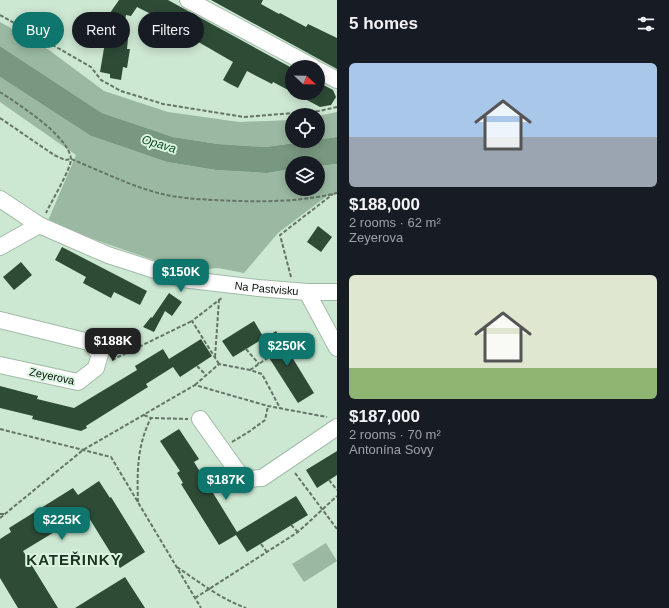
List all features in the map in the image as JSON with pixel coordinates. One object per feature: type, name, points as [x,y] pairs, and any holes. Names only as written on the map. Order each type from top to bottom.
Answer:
[{"type":"street","points":[[188,0],[300,60]]},
{"type":"street","points":[[325,74],[337,80]]},
{"type":"street","name":"Na Pastvisku","points":[[0,199],[39,224],[108,255],[182,279],[301,292],[337,292]]},
{"type":"street","points":[[0,247],[39,224]]},
{"type":"street","points":[[301,292],[337,348]]},
{"type":"street","points":[[0,320],[89,342],[100,354],[96,368]]},
{"type":"street","name":"Zeyerova","points":[[0,365],[78,382],[96,368]]},
{"type":"street","points":[[200,419],[240,475],[248,479],[262,478],[336,428]]},
{"type":"path","points":[[0,15],[91,67],[101,80],[121,90],[163,104],[244,117],[320,111],[337,107]]},
{"type":"path","points":[[0,92],[36,116],[66,147],[71,159],[68,169],[39,224]]},
{"type":"path","points":[[0,118],[54,155],[65,160],[71,159],[123,182],[162,194],[191,199],[270,202],[302,199],[337,193]]},
{"type":"path","points":[[301,292],[280,235],[334,194]]},
{"type":"path","points":[[96,368],[192,321],[239,286]]},
{"type":"path","points":[[215,358],[219,300]]},
{"type":"path","points":[[192,321],[219,364],[262,374],[280,408]]},
{"type":"path","points":[[246,349],[259,364]]},
{"type":"path","points":[[250,370],[269,357]]},
{"type":"path","points":[[0,518],[7,514],[83,450],[195,385],[219,364]]},
{"type":"path","points":[[197,366],[206,375]]},
{"type":"path","points":[[195,385],[268,406],[327,417],[336,428]]},
{"type":"path","points":[[220,447],[250,431],[265,420],[268,406]]},
{"type":"path","points":[[144,415],[151,418],[200,419]]},
{"type":"path","points":[[138,503],[137,473],[143,434],[151,418]]},
{"type":"path","points":[[0,429],[111,457],[202,608]]},
{"type":"path","points":[[286,462],[337,529]]},
{"type":"path","points":[[330,480],[337,490]]},
{"type":"path","points":[[196,598],[298,532],[337,496]]},
{"type":"path","points":[[0,514],[7,514]]},
{"type":"path","points":[[291,525],[298,532]]},
{"type":"path","points":[[261,544],[267,552]]},
{"type":"path","points":[[176,566],[209,589],[234,604],[246,608]]},
{"type":"shaded area","points":[[0,22],[12,29],[12,48],[46,48],[104,91],[168,112],[239,122],[285,120],[285,144],[266,147],[218,144],[173,137],[102,113],[0,46]]},
{"type":"shaded area","points":[[0,77],[91,136],[167,162],[216,170],[267,173],[285,170],[285,196],[325,196],[325,165],[337,164],[337,194],[327,196],[278,233],[244,273],[218,268],[185,271],[47,223],[76,155],[0,102]]},
{"type":"shaded area","points":[[337,112],[337,137],[325,139],[325,115]]},
{"type":"shaded area","points":[[326,543],[337,561],[304,582],[292,564]]},
{"type":"water","name":"Opava","points":[[0,46],[102,113],[173,137],[218,144],[266,147],[285,144],[285,148],[325,148],[325,139],[337,137],[337,164],[325,165],[325,156],[285,156],[285,170],[267,173],[216,170],[167,162],[91,136],[0,77]]},
{"type":"building","points":[[119,0],[168,0],[190,12],[147,12],[137,7],[131,16],[130,12],[111,12]]},
{"type":"building","points":[[211,0],[263,0],[261,4],[279,14],[280,13],[306,27],[308,24],[337,38],[337,69],[325,62],[325,60],[321,60]]},
{"type":"building","points":[[204,20],[285,64],[285,88],[273,82],[272,84],[247,71],[238,88],[230,84],[223,80],[233,62],[204,45]]},
{"type":"building","points":[[104,48],[130,49],[127,68],[123,67],[121,80],[110,78],[110,74],[100,72]]},
{"type":"building","points":[[325,86],[333,90],[336,97],[331,105],[320,107],[307,100],[325,100]]},
{"type":"building","points":[[318,226],[332,237],[321,252],[307,242]]},
{"type":"building","points":[[62,247],[147,291],[140,305],[114,292],[111,298],[83,283],[86,277],[55,260]]},
{"type":"building","points":[[21,262],[32,275],[14,290],[3,277]]},
{"type":"building","points":[[169,293],[182,302],[172,316],[165,311],[154,332],[143,327],[151,317],[152,318]]},
{"type":"building","points":[[254,321],[264,338],[233,357],[222,341]]},
{"type":"building","points":[[276,331],[314,393],[298,403],[259,342]]},
{"type":"building","points":[[201,339],[212,356],[180,377],[173,367],[146,384],[148,387],[86,426],[87,428],[81,431],[32,419],[33,416],[0,408],[0,386],[38,396],[37,399],[74,408],[137,370],[135,366],[163,349],[169,359]]},
{"type":"building","points":[[179,429],[199,459],[194,462],[237,532],[296,496],[308,515],[247,552],[236,535],[219,545],[181,484],[183,483],[177,473],[180,471],[160,441]]},
{"type":"building","points":[[337,451],[337,475],[317,488],[306,470]]},
{"type":"building","points":[[99,481],[110,498],[111,497],[145,552],[120,568],[86,513],[23,551],[58,608],[18,608],[0,578],[0,539],[11,532],[9,528],[73,488],[78,495]]},
{"type":"building","points":[[125,577],[145,608],[75,608]]},
{"type":"district","name":"KATEŘINKY","points":[[74,559]]}]
